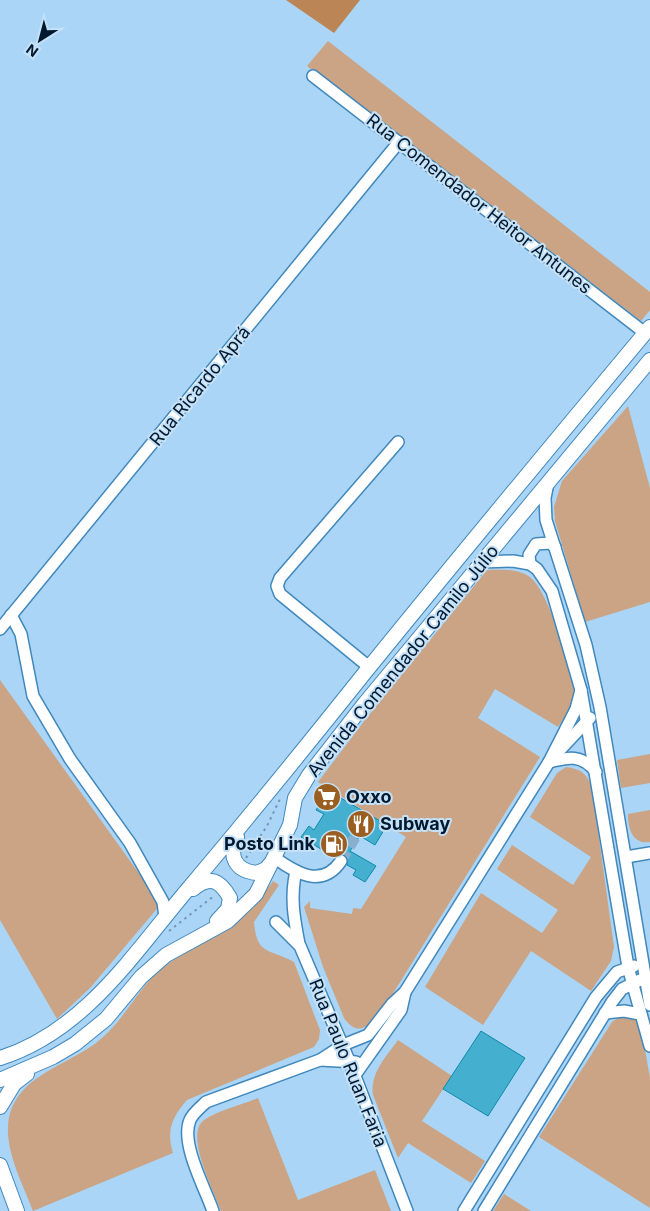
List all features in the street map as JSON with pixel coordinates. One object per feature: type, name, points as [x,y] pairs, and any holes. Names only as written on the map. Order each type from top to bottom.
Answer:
[{"type":"main road","name":"Avenida Comendador Camilo Júlio","points":[[0,1058],[33,1045],[74,1018],[94,1000],[243,825],[369,668],[648,330]]},
{"type":"main road","name":"Avenida Comendador Camilo Júlio","points":[[0,1080],[53,1057],[75,1044],[106,1019],[141,977],[166,955],[188,942],[212,932],[228,921],[256,894],[290,824],[295,798],[309,775],[482,562],[650,360]]},
{"type":"main road","points":[[243,825],[232,848],[232,856],[239,866],[257,873],[266,869],[275,858]]},
{"type":"main road","points":[[181,898],[202,882],[212,881],[222,885],[230,898],[228,909],[217,922],[188,942]]},
{"type":"main road","points":[[0,1068],[45,1044],[74,1018]]},
{"type":"main road","points":[[0,1107],[14,1084],[53,1057]]},
{"type":"main road","points":[[0,1165],[17,1211]]},
{"type":"street","name":"Rua Comendador Heitor Antunes","points":[[313,76],[648,330]]},
{"type":"street","name":"Rua Ricardo Aprá","points":[[0,629],[399,142]]},
{"type":"street","points":[[369,668],[280,594],[276,586],[280,578],[398,442]]},
{"type":"street","points":[[548,483],[544,510],[586,645],[600,705],[650,1005]]},
{"type":"street","points":[[530,564],[529,555],[536,544],[550,543],[555,547]]},
{"type":"street","points":[[482,562],[504,560],[530,564],[537,569],[552,591],[581,690],[628,967],[650,1046]]},
{"type":"street","points":[[12,615],[21,634],[33,696],[70,759],[130,843],[163,902],[165,917]]},
{"type":"street","points":[[214,1211],[188,1140],[190,1121],[196,1112],[206,1102],[320,1060],[343,1045],[368,1035],[392,1004],[405,992],[549,762],[574,714],[581,690]]},
{"type":"street","points":[[574,714],[584,704],[593,699],[600,705]]},
{"type":"street","points":[[549,762],[600,705]]},
{"type":"street","points":[[549,762],[572,757],[579,758],[588,762],[596,773]]},
{"type":"street","points":[[626,857],[650,853]]},
{"type":"street","points":[[275,858],[307,876],[319,876],[335,870],[341,861]]},
{"type":"street","points":[[296,871],[292,890],[292,908],[300,946]]},
{"type":"street","name":"Rua Paulo Ruan Faria","points":[[276,922],[300,946],[343,1045],[406,1211]]},
{"type":"street","points":[[464,1211],[596,997],[610,978],[628,967],[635,966],[645,974]]},
{"type":"street","points":[[484,1211],[608,1008],[622,989],[645,974]]},
{"type":"street","points":[[354,1075],[370,1056],[400,1010],[405,992]]},
{"type":"street","points":[[596,997],[599,994],[606,994],[610,1000],[608,1008]]},
{"type":"street","points":[[608,1008],[640,1014]]},
{"type":"street","points":[[320,1060],[350,1063],[370,1056]]},
{"type":"shaded area","points":[[286,0],[360,0],[334,33]]},
{"type":"shaded area","points":[[328,41],[650,292],[650,310],[641,321],[307,66]]},
{"type":"shaded area","points":[[628,406],[650,488],[650,602],[585,622],[555,521],[554,507],[562,481]]},
{"type":"shaded area","points":[[487,570],[510,570],[521,573],[531,578],[538,586],[552,616],[565,653],[573,686],[574,701],[558,727],[495,689],[478,718],[540,757],[384,1008],[366,1027],[355,1028],[344,1018],[323,967],[304,907],[310,901],[310,908],[352,914],[353,908],[361,909],[406,837],[318,782],[365,720]]},
{"type":"shaded area","points":[[0,680],[161,904],[90,988],[57,1019],[0,920]]},
{"type":"shaded area","points":[[650,754],[650,783],[621,788],[617,760]]},
{"type":"shaded area","points":[[566,767],[582,772],[588,778],[592,787],[614,947],[611,961],[591,991],[531,951],[483,1025],[425,987],[481,893],[542,933],[558,910],[497,869],[512,845],[573,885],[591,857],[530,817],[557,773]]},
{"type":"shaded area","points":[[650,810],[650,842],[639,841],[630,830],[628,814]]},
{"type":"shaded area","points":[[273,881],[279,885],[254,922],[256,933],[261,946],[294,962],[320,1030],[319,1039],[314,1047],[187,1100],[174,1118],[170,1131],[173,1153],[33,1211],[15,1165],[9,1141],[9,1117],[14,1103],[22,1091],[45,1073],[96,1043],[120,1019],[155,974],[170,962],[211,938],[242,916],[262,896]]},
{"type":"shaded area","points":[[619,1017],[634,1018],[641,1027],[650,1078],[650,1208],[539,1137],[612,1022]]},
{"type":"shaded area","points":[[398,1040],[452,1076],[422,1121],[485,1161],[471,1183],[408,1143],[398,1158],[373,1095],[373,1087],[376,1072]]},
{"type":"shaded area","points":[[258,1098],[298,1200],[375,1170],[391,1211],[221,1211],[202,1164],[197,1137],[199,1127],[210,1116]]},
{"type":"shaded area","points":[[504,1194],[531,1211],[493,1211]]},
{"type":"building","points":[[322,787],[387,825],[375,845],[360,836],[350,851],[376,866],[365,882],[353,875],[356,870],[347,865],[348,859],[346,855],[339,854],[334,857],[301,837],[309,826],[314,830],[324,814],[316,810],[320,804],[314,800]]},
{"type":"building","points":[[481,1031],[525,1058],[488,1116],[443,1089]]},
{"type":"tunnel","points":[[341,861],[357,834]]},
{"type":"place","name":"Oxxo","points":[[327,797]]},
{"type":"place","name":"Subway","points":[[361,824]]},
{"type":"place","name":"Posto Link","points":[[334,844]]}]
